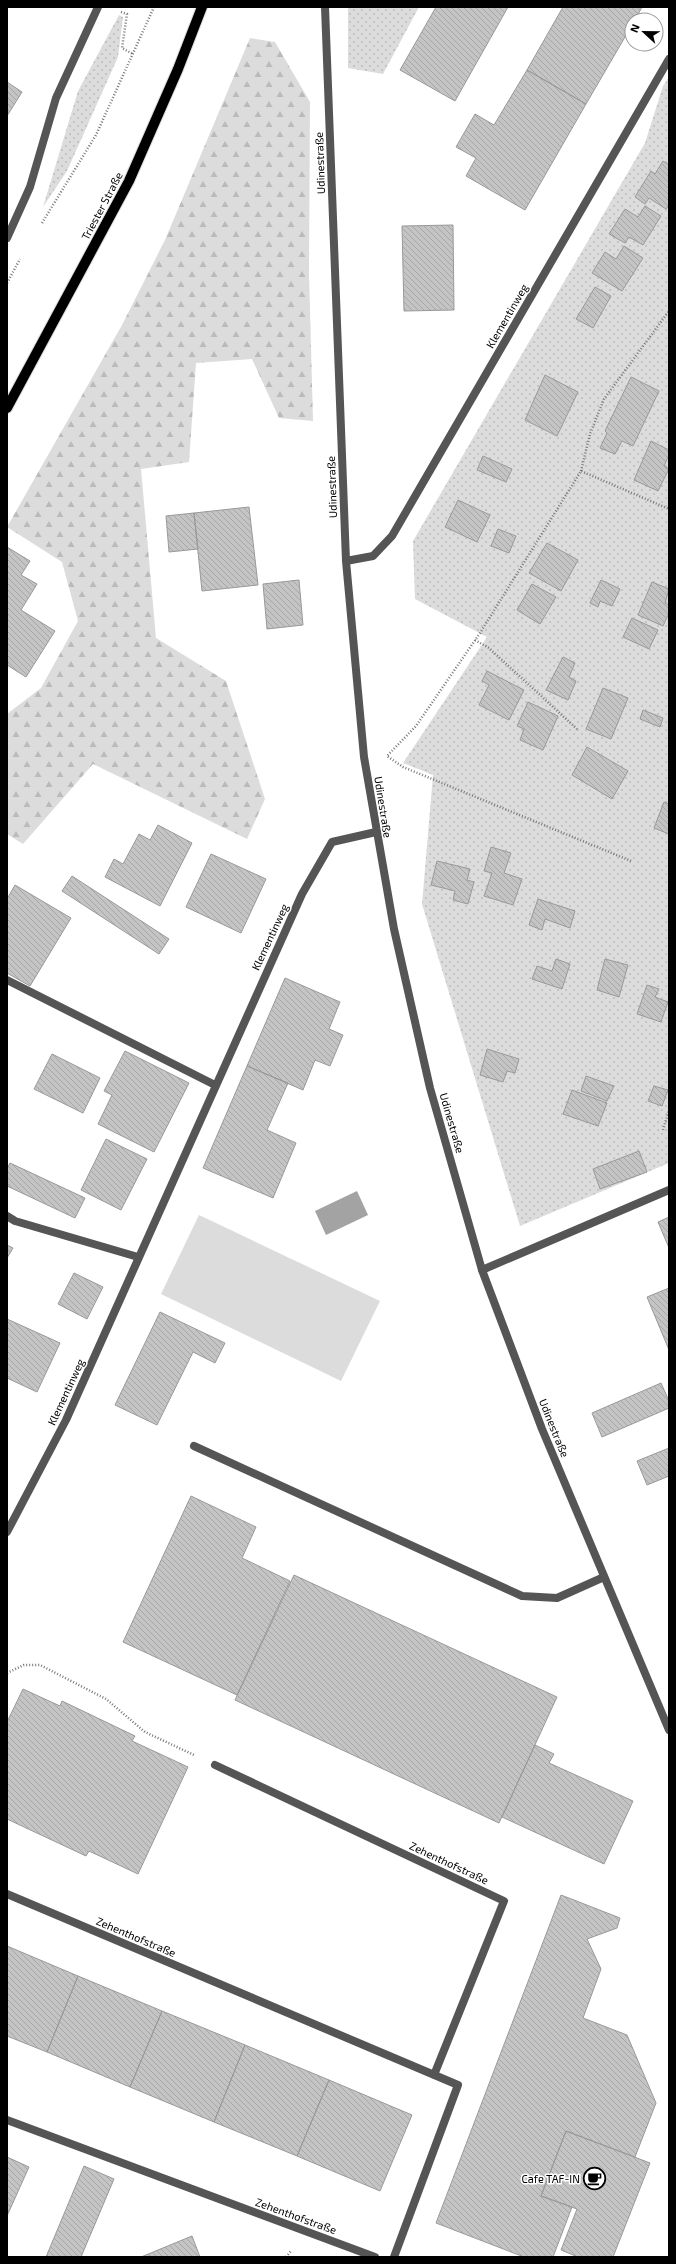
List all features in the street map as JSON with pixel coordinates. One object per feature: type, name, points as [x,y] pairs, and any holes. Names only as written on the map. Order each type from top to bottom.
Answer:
[{"type":"main road","name":"Triester Straße","points":[[7,408],[130,181],[178,69],[202,7]]},
{"type":"street","points":[[7,238],[30,187],[56,98],[98,7]]},
{"type":"street","name":"Udinestraße","points":[[325,7],[346,561],[364,757],[394,929],[430,1088],[482,1270],[542,1429],[669,1730]]},
{"type":"street","name":"Klementinweg","points":[[346,561],[373,556],[392,536],[669,59]]},
{"type":"street","name":"Klementinweg","points":[[7,1532],[66,1420],[302,894],[332,842],[376,832]]},
{"type":"street","points":[[7,980],[215,1085]]},
{"type":"street","points":[[482,1270],[669,1190]]},
{"type":"street","points":[[7,1216],[15,1221],[138,1257]]},
{"type":"street","points":[[194,1446],[522,1596],[558,1598],[604,1577]]},
{"type":"street","name":"Zehenthofstraße","points":[[215,1765],[504,1901],[434,2074]]},
{"type":"street","name":"Zehenthofstraße","points":[[7,1894],[458,2085],[394,2257]]},
{"type":"street","name":"Zehenthofstraße","points":[[7,2120],[375,2257]]},
{"type":"path","points":[[40,227],[53,209],[96,135],[154,7]]},
{"type":"path","points":[[120,11],[127,14],[122,48],[133,54]]},
{"type":"path","points":[[7,283],[21,258]]},
{"type":"path","points":[[631,861],[403,767],[387,756],[416,726],[475,640],[581,471],[590,434],[604,399],[669,311]]},
{"type":"path","points":[[581,471],[669,509]]},
{"type":"path","points":[[475,640],[489,648],[578,730]]},
{"type":"path","points":[[663,1130],[669,1110]]},
{"type":"path","points":[[7,1673],[24,1665],[40,1665],[106,1699],[145,1732],[215,1765]]},
{"type":"green space","points":[[348,7],[419,7],[383,74],[348,68]]},
{"type":"green space","points":[[119,15],[123,17],[118,57],[67,171],[43,207],[78,91]]},
{"type":"green space","points":[[250,38],[275,42],[310,102],[309,274],[313,421],[279,418],[252,359],[196,363],[189,462],[141,469],[156,638],[226,681],[265,799],[247,839],[93,764],[23,844],[7,834],[7,714],[41,688],[78,621],[62,562],[7,527],[122,325],[165,240]]},
{"type":"green space","points":[[669,77],[669,1163],[520,1226],[422,904],[433,775],[403,763],[487,637],[415,599],[413,541],[645,143],[663,86]]},
{"type":"green space","points":[[199,1215],[380,1301],[341,1381],[161,1294]]},
{"type":"shaded area","points":[[357,1191],[368,1215],[326,1235],[315,1211]]},
{"type":"building","points":[[436,7],[508,7],[455,101],[400,70]]},
{"type":"building","points":[[563,7],[642,7],[639,12],[624,12],[624,39],[586,104],[527,70]]},
{"type":"building","points":[[527,70],[586,104],[525,210],[466,176],[476,158],[456,147],[475,114],[494,125]]},
{"type":"building","points":[[7,82],[22,92],[7,116]]},
{"type":"building","points":[[663,161],[669,165],[669,205],[666,209],[649,198],[645,204],[635,197],[651,171],[655,174]]},
{"type":"building","points":[[645,206],[661,216],[643,245],[629,237],[625,243],[609,234],[625,209],[638,217]]},
{"type":"building","points":[[453,225],[454,310],[404,311],[402,226]]},
{"type":"building","points":[[624,246],[643,258],[622,291],[592,273],[605,252],[616,259]]},
{"type":"building","points":[[595,287],[611,296],[593,328],[576,319]]},
{"type":"building","points":[[545,375],[578,392],[557,436],[525,420]]},
{"type":"building","points":[[631,377],[659,391],[633,446],[622,441],[615,454],[600,448],[607,433],[605,431]]},
{"type":"building","points":[[651,441],[669,450],[669,455],[664,466],[669,469],[658,491],[634,480]]},
{"type":"building","points":[[483,456],[512,469],[506,482],[477,470]]},
{"type":"building","points":[[458,500],[490,515],[477,542],[445,527]]},
{"type":"building","points":[[249,507],[258,585],[202,591],[194,513]]},
{"type":"building","points":[[194,513],[198,549],[169,552],[166,516]]},
{"type":"building","points":[[498,529],[516,536],[509,553],[491,546]]},
{"type":"building","points":[[547,543],[578,560],[561,591],[529,573]]},
{"type":"building","points":[[7,547],[30,561],[21,575],[37,584],[21,610],[55,631],[26,677],[7,665]]},
{"type":"building","points":[[299,580],[303,625],[267,629],[263,584]]},
{"type":"building","points":[[601,580],[620,589],[612,606],[600,601],[598,607],[590,603]]},
{"type":"building","points":[[652,582],[669,589],[665,603],[669,605],[669,613],[663,626],[638,615]]},
{"type":"building","points":[[532,584],[556,597],[540,624],[517,610]]},
{"type":"building","points":[[632,618],[658,630],[649,649],[623,637]]},
{"type":"building","points":[[563,657],[575,663],[569,677],[576,681],[568,700],[546,690]]},
{"type":"building","points":[[487,671],[524,690],[509,720],[479,705],[489,685],[482,681]]},
{"type":"building","points":[[603,688],[628,698],[611,739],[586,729]]},
{"type":"building","points":[[528,702],[558,716],[543,750],[520,740],[524,729],[517,726]]},
{"type":"building","points":[[643,710],[663,718],[660,727],[640,719]]},
{"type":"building","points":[[587,747],[628,771],[612,799],[572,775]]},
{"type":"building","points":[[664,802],[669,804],[669,834],[654,828]]},
{"type":"building","points":[[158,825],[192,843],[160,906],[105,877],[114,859],[123,864],[139,834],[150,840]]},
{"type":"building","points":[[491,847],[511,853],[504,873],[522,879],[513,905],[484,896],[492,873],[484,871]]},
{"type":"building","points":[[211,854],[266,879],[241,933],[186,907]]},
{"type":"building","points":[[437,861],[470,869],[467,880],[474,882],[468,904],[453,900],[455,891],[431,885]]},
{"type":"building","points":[[72,876],[169,939],[159,954],[62,891]]},
{"type":"building","points":[[15,885],[71,918],[30,986],[7,973],[7,899]]},
{"type":"building","points":[[538,899],[575,911],[570,928],[545,919],[542,930],[529,925]]},
{"type":"building","points":[[556,959],[570,964],[562,989],[532,979],[537,966],[552,971]]},
{"type":"building","points":[[605,959],[628,965],[619,997],[597,990]]},
{"type":"building","points":[[285,978],[340,1002],[329,1029],[343,1035],[330,1066],[315,1060],[303,1090],[247,1066]]},
{"type":"building","points":[[647,985],[659,989],[655,997],[668,1002],[661,1022],[637,1014]]},
{"type":"building","points":[[487,1049],[519,1059],[515,1073],[507,1071],[503,1082],[480,1075]]},
{"type":"building","points":[[125,1051],[189,1083],[154,1152],[98,1124],[112,1095],[104,1091]]},
{"type":"building","points":[[52,1054],[100,1078],[83,1113],[34,1089]]},
{"type":"building","points":[[247,1066],[288,1083],[267,1130],[296,1143],[273,1198],[203,1168]]},
{"type":"building","points":[[586,1076],[614,1086],[607,1101],[581,1091]]},
{"type":"building","points":[[654,1086],[668,1090],[662,1106],[648,1101]]},
{"type":"building","points":[[572,1090],[607,1103],[598,1126],[563,1114]]},
{"type":"building","points":[[106,1139],[147,1159],[121,1210],[81,1190]]},
{"type":"building","points":[[639,1151],[647,1172],[600,1189],[593,1169]]},
{"type":"building","points":[[10,1163],[85,1198],[75,1218],[7,1186],[7,1169]]},
{"type":"building","points":[[669,1217],[669,1248],[658,1222]]},
{"type":"building","points":[[7,1245],[13,1248],[7,1258]]},
{"type":"building","points":[[74,1273],[103,1287],[87,1319],[58,1304]]},
{"type":"building","points":[[669,1288],[669,1350],[647,1297]]},
{"type":"building","points":[[160,1312],[225,1343],[215,1363],[193,1352],[157,1425],[115,1405]]},
{"type":"building","points":[[7,1319],[60,1343],[37,1392],[7,1378]]},
{"type":"building","points":[[661,1383],[669,1401],[669,1408],[602,1437],[592,1413]]},
{"type":"building","points":[[669,1448],[669,1476],[647,1485],[637,1461]]},
{"type":"building","points":[[191,1496],[256,1527],[242,1558],[290,1581],[237,1695],[123,1642]]},
{"type":"building","points":[[294,1575],[557,1697],[499,1823],[235,1700]]},
{"type":"building","points":[[23,1689],[60,1706],[62,1701],[135,1736],[132,1741],[188,1767],[138,1874],[89,1851],[86,1856],[7,1819],[7,1722]]},
{"type":"building","points":[[535,1745],[554,1754],[549,1763],[633,1801],[604,1864],[502,1817]]},
{"type":"building","points":[[561,1895],[620,1918],[617,1928],[587,1939],[601,1969],[583,2018],[627,2035],[656,2103],[635,2157],[566,2131],[541,2196],[572,2207],[553,2257],[524,2257],[436,2223]]},
{"type":"building","points":[[7,1946],[78,1976],[47,2052],[7,2036]]},
{"type":"building","points":[[78,1976],[162,2011],[130,2087],[47,2052]]},
{"type":"building","points":[[162,2011],[245,2045],[214,2122],[130,2087]]},
{"type":"building","points":[[245,2045],[329,2080],[297,2156],[214,2122]]},
{"type":"building","points":[[329,2080],[412,2115],[380,2191],[297,2156]]},
{"type":"building","name":"Cafe TAF-IN","points":[[566,2131],[650,2163],[613,2257],[578,2257],[561,2250],[577,2209],[541,2196]]},
{"type":"building","points":[[7,2157],[29,2167],[7,2216]]},
{"type":"building","points":[[84,2166],[114,2179],[81,2257],[46,2257]]},
{"type":"building","points":[[192,2236],[200,2257],[141,2257]]},
{"type":"place","name":"Cafe TAF-IN","points":[[595,2179]]}]
